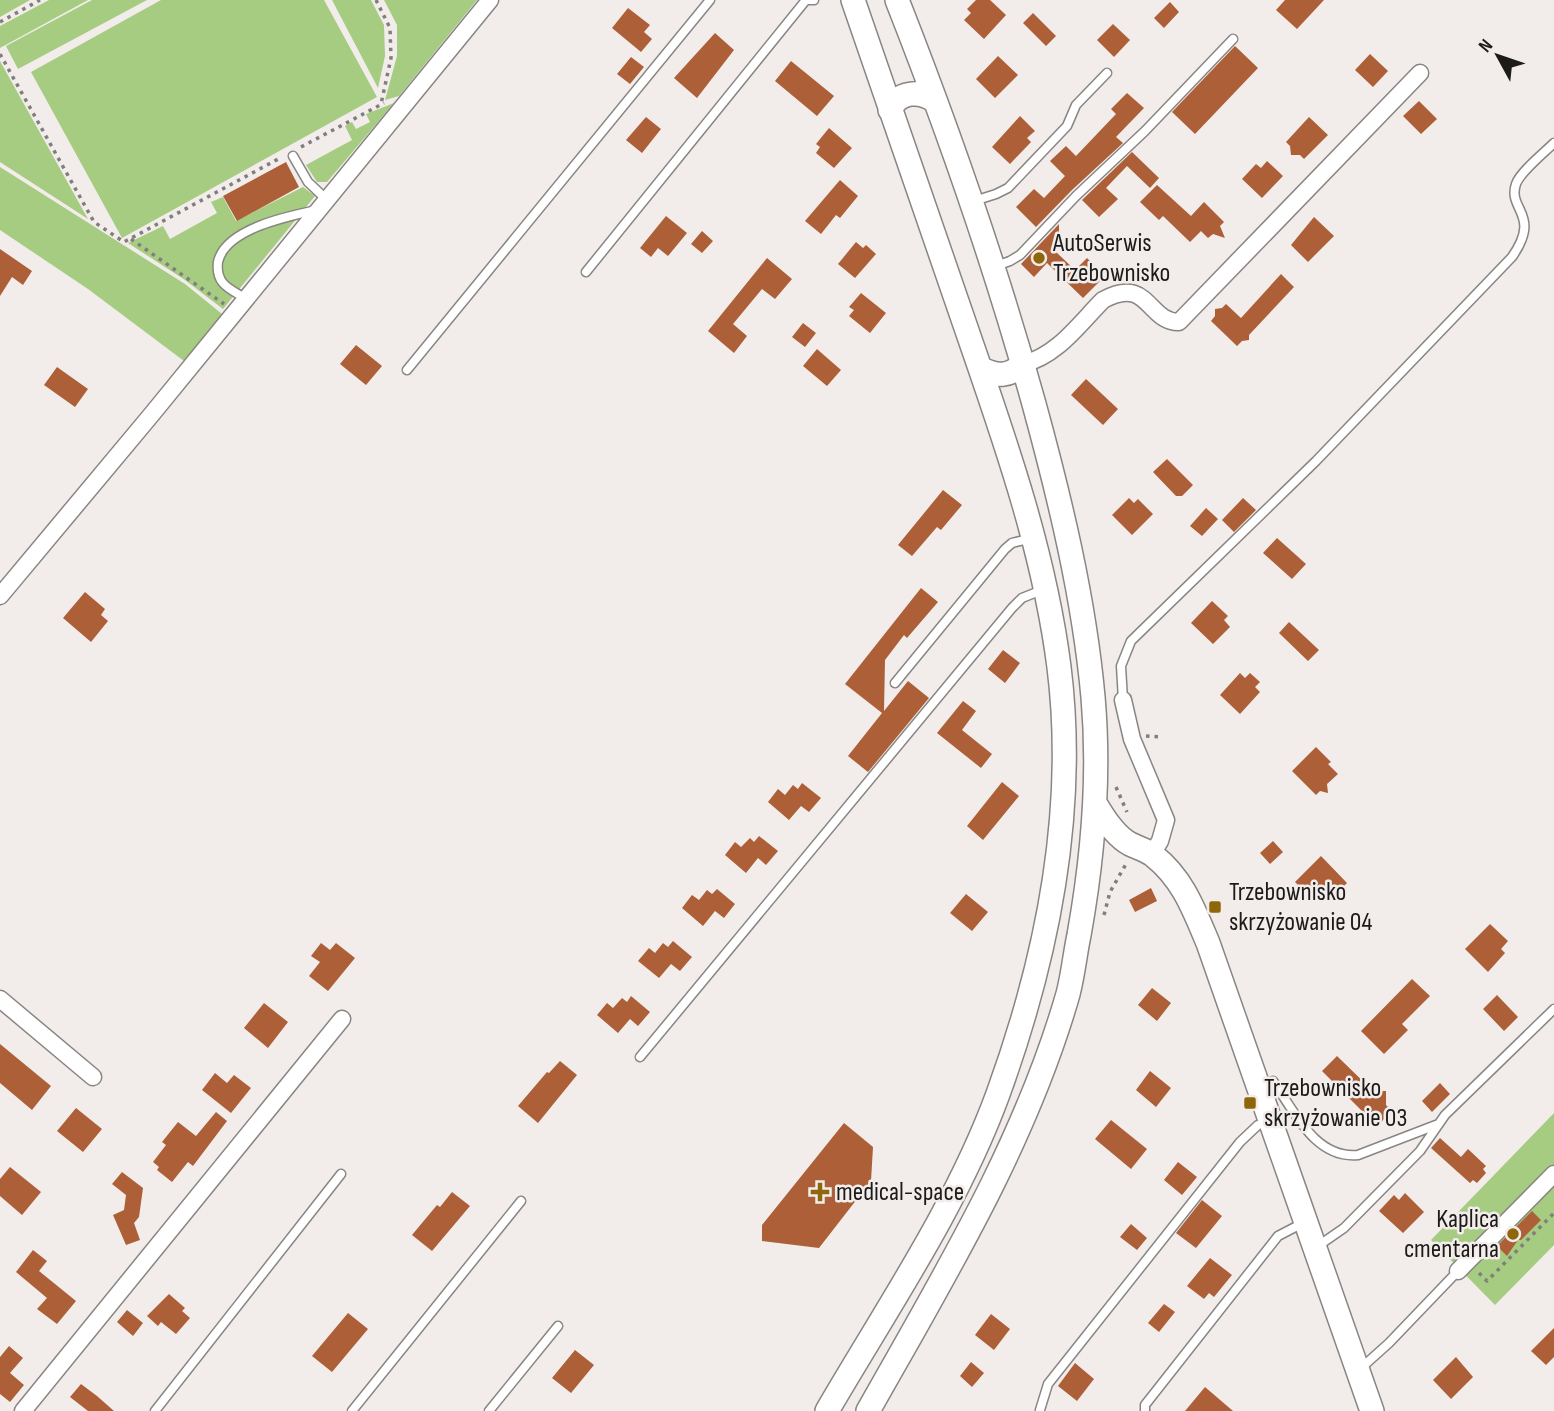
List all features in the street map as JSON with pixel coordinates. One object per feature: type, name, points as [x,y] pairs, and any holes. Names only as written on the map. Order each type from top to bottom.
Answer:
[{"type":"main road","points":[[827,1411],[965,1170],[997,1097],[1027,1010],[1047,926],[1061,819],[1063,759],[1059,667],[1033,537],[980,368],[853,0]]},
{"type":"main road","points":[[868,1411],[1004,1164],[1050,1051],[1069,989],[1086,896],[1095,803],[1093,697],[1083,619],[1049,456],[993,267],[897,0]]},
{"type":"main road","points":[[890,110],[896,100],[907,95],[924,95],[935,101]]},
{"type":"main road","points":[[980,368],[1004,376],[1023,364]]},
{"type":"main road","points":[[1095,803],[1110,825],[1129,843],[1152,854],[1172,872],[1189,898],[1208,943],[1372,1411]]},
{"type":"main road","points":[[1061,819],[1068,834],[1074,839],[1092,845],[1129,843]]},
{"type":"street","points":[[0,596],[490,0]]},
{"type":"street","points":[[1023,364],[1051,352],[1103,300],[1112,295],[1133,293],[1148,301],[1171,322],[1179,321],[1420,73]]},
{"type":"street","points":[[1123,700],[1132,739],[1166,820],[1160,841],[1152,854]]},
{"type":"street","points":[[0,999],[93,1077]]},
{"type":"street","points":[[23,1411],[342,1019]]},
{"type":"street","points":[[1463,1266],[1554,1174]]},
{"type":"lane","points":[[407,370],[710,0]]},
{"type":"lane","points":[[586,272],[806,1],[814,0]]},
{"type":"lane","points":[[993,267],[1020,255],[1233,39]]},
{"type":"lane","points":[[971,202],[1007,188],[1068,126],[1076,106],[1107,73]]},
{"type":"lane","points":[[1123,700],[1121,666],[1131,641],[1316,461],[1512,257],[1522,242],[1526,228],[1515,193],[1516,182],[1554,143]]},
{"type":"lane","points":[[246,299],[230,289],[219,276],[217,268],[226,245],[235,237],[323,204],[293,156]]},
{"type":"lane","points":[[895,683],[1005,549],[1012,543],[1033,537]]},
{"type":"lane","points":[[640,1056],[1012,608],[1022,598],[1044,589]]},
{"type":"lane","points":[[1314,1248],[1344,1228],[1420,1151],[1436,1125],[1554,1009]]},
{"type":"lane","points":[[1257,1086],[1273,1081],[1308,1132],[1322,1147],[1334,1154],[1359,1155],[1436,1125]]},
{"type":"lane","points":[[1040,1410],[1048,1384],[1231,1152],[1258,1125],[1270,1121]]},
{"type":"lane","points":[[155,1411],[341,1174]]},
{"type":"lane","points":[[352,1411],[521,1201]]},
{"type":"lane","points":[[1145,1411],[1145,1405],[1278,1237],[1294,1226],[1306,1222]]},
{"type":"lane","points":[[1358,1371],[1389,1343],[1463,1266]]},
{"type":"lane","points":[[489,1411],[558,1326]]},
{"type":"path","points":[[0,22],[40,0]]},
{"type":"path","points":[[0,54],[94,222],[124,242],[381,104],[391,58],[390,28],[376,0]]},
{"type":"path","points":[[131,239],[236,312]]},
{"type":"path","points":[[1463,1266],[1487,1281],[1554,1213]]},
{"type":"green space","points":[[0,0],[30,0],[0,17]]},
{"type":"green space","points":[[49,0],[88,0],[0,48],[0,26]]},
{"type":"green space","points":[[92,0],[147,0],[18,69],[6,46]]},
{"type":"green space","points":[[161,0],[324,0],[377,97],[122,238],[31,72]]},
{"type":"green space","points":[[332,0],[371,0],[384,25],[385,56],[378,88]]},
{"type":"green space","points":[[384,0],[477,0],[399,96],[385,100],[397,56],[397,25]]},
{"type":"green space","points":[[0,61],[88,219],[0,162]]},
{"type":"green space","points":[[394,103],[327,182],[317,182],[306,165],[352,140],[345,126],[352,122],[356,129],[370,122],[366,114]]},
{"type":"green space","points":[[0,167],[185,284],[227,318],[188,364],[88,289],[0,230]]},
{"type":"green space","points":[[303,187],[315,196],[223,309],[185,280],[128,243],[163,226],[170,239],[217,213],[211,202],[223,197],[236,221]]},
{"type":"green space","points":[[1554,1113],[1554,1245],[1495,1305],[1431,1240]]},
{"type":"building","points":[[976,0],[990,0],[1006,15],[984,39],[964,20],[971,13],[967,9]]},
{"type":"building","points":[[1285,0],[1324,0],[1297,29],[1276,10]]},
{"type":"building","points":[[1170,2],[1179,12],[1164,28],[1154,18]]},
{"type":"building","points":[[628,8],[650,25],[644,32],[652,39],[641,52],[612,28]]},
{"type":"building","points":[[1033,13],[1056,36],[1046,46],[1023,23]]},
{"type":"building","points":[[1113,24],[1130,40],[1114,57],[1097,40]]},
{"type":"building","points":[[715,33],[734,50],[697,98],[674,78]]},
{"type":"building","points":[[1235,46],[1258,68],[1195,134],[1172,112]]},
{"type":"building","points":[[1370,54],[1388,71],[1373,87],[1355,70]]},
{"type":"building","points":[[998,56],[1018,75],[995,98],[976,79]]},
{"type":"building","points":[[631,57],[644,67],[630,84],[617,74]]},
{"type":"building","points":[[791,61],[834,96],[817,116],[775,81]]},
{"type":"building","points":[[1127,93],[1144,108],[1116,137],[1123,143],[1036,227],[1016,207],[1034,189],[1044,198],[1065,176],[1050,161],[1066,146],[1076,156],[1116,114],[1111,109]]},
{"type":"building","points":[[1419,101],[1437,119],[1421,134],[1403,116]]},
{"type":"building","points":[[1020,116],[1035,131],[1027,138],[1031,142],[1010,164],[992,147]]},
{"type":"building","points":[[646,117],[661,129],[642,153],[626,140]]},
{"type":"building","points":[[1309,117],[1328,135],[1304,159],[1300,155],[1291,155],[1290,146],[1286,142]]},
{"type":"building","points":[[829,128],[852,148],[834,168],[816,153],[820,147],[816,144]]},
{"type":"building","points":[[1132,152],[1159,178],[1150,188],[1127,166],[1106,188],[1118,199],[1099,217],[1082,200]]},
{"type":"building","points":[[1267,161],[1283,176],[1262,198],[1242,179],[1256,164],[1261,168]]},
{"type":"building","points":[[286,162],[299,187],[237,221],[223,196]]},
{"type":"building","points":[[840,180],[858,196],[840,218],[836,215],[821,234],[805,221]]},
{"type":"building","points":[[1157,185],[1191,216],[1204,202],[1224,222],[1220,226],[1225,238],[1213,234],[1208,238],[1201,231],[1190,242],[1163,216],[1159,220],[1140,202]]},
{"type":"building","points":[[666,216],[687,233],[668,256],[658,248],[651,257],[640,248]]},
{"type":"building","points":[[1314,217],[1334,236],[1308,262],[1291,245]]},
{"type":"building","points":[[1059,224],[1059,246],[1055,251],[1075,270],[1087,258],[1098,269],[1094,273],[1101,280],[1083,298],[1047,263],[1034,277],[1021,264]]},
{"type":"building","points":[[702,231],[713,241],[702,253],[691,244]]},
{"type":"building","points":[[856,242],[863,248],[866,245],[876,254],[855,278],[838,264]]},
{"type":"building","points":[[0,249],[32,271],[23,285],[12,277],[0,296]]},
{"type":"building","points":[[767,258],[792,279],[775,299],[762,289],[733,324],[747,336],[734,353],[708,331]]},
{"type":"building","points":[[1281,274],[1294,287],[1249,335],[1249,340],[1242,341],[1237,346],[1211,321],[1215,316],[1215,309],[1226,304],[1241,318]]},
{"type":"building","points":[[861,293],[886,313],[870,333],[849,316],[854,310],[849,307]]},
{"type":"building","points":[[803,323],[816,333],[805,347],[792,337]]},
{"type":"building","points":[[356,345],[382,366],[366,385],[340,364]]},
{"type":"building","points":[[817,349],[841,370],[827,386],[803,366]]},
{"type":"building","points":[[57,367],[88,389],[75,407],[44,385]]},
{"type":"building","points":[[1086,379],[1118,409],[1103,425],[1071,395]]},
{"type":"building","points":[[1167,459],[1193,485],[1182,496],[1176,496],[1153,472]]},
{"type":"building","points":[[943,490],[962,505],[941,530],[937,527],[912,556],[898,545]]},
{"type":"building","points":[[1129,498],[1134,503],[1138,499],[1153,514],[1132,535],[1112,515]]},
{"type":"building","points":[[1243,498],[1256,510],[1234,532],[1222,520]]},
{"type":"building","points":[[1206,508],[1218,519],[1202,536],[1190,526]]},
{"type":"building","points":[[1277,538],[1306,564],[1292,579],[1263,553]]},
{"type":"building","points":[[921,588],[938,602],[907,638],[904,635],[885,660],[884,711],[908,681],[929,698],[868,772],[848,756],[882,713],[845,684]]},
{"type":"building","points":[[85,592],[105,609],[101,615],[108,621],[91,642],[63,618]]},
{"type":"building","points":[[1212,601],[1228,616],[1224,620],[1230,627],[1213,644],[1191,623]]},
{"type":"building","points":[[1289,622],[1319,650],[1308,661],[1279,633]]},
{"type":"building","points":[[1003,650],[1020,663],[1005,683],[988,669]]},
{"type":"building","points":[[1240,673],[1245,678],[1250,673],[1260,682],[1255,687],[1260,692],[1240,714],[1220,695]]},
{"type":"building","points":[[963,701],[976,711],[962,730],[992,754],[981,768],[937,733]]},
{"type":"building","points":[[1316,747],[1331,762],[1328,764],[1338,774],[1327,784],[1328,793],[1320,791],[1316,795],[1292,771]]},
{"type":"building","points":[[1002,782],[1019,796],[983,840],[967,826]]},
{"type":"building","points":[[802,783],[821,798],[809,812],[801,806],[789,820],[768,802],[778,789],[785,795],[793,785],[798,789]]},
{"type":"building","points":[[759,836],[778,851],[766,865],[758,858],[746,873],[725,855],[735,842],[741,847],[750,838],[754,842]]},
{"type":"building","points":[[1273,841],[1283,852],[1270,864],[1260,853]]},
{"type":"building","points":[[1321,856],[1347,883],[1331,899],[1324,892],[1314,901],[1295,882]]},
{"type":"building","points":[[1151,888],[1157,901],[1135,912],[1129,900]]},
{"type":"building","points":[[717,889],[735,904],[724,918],[715,911],[703,926],[682,908],[692,895],[699,900],[707,890],[712,894]]},
{"type":"building","points":[[966,894],[988,912],[972,931],[950,913]]},
{"type":"building","points":[[1490,924],[1508,941],[1501,949],[1505,953],[1488,972],[1465,949]]},
{"type":"building","points":[[673,941],[692,957],[680,971],[671,964],[659,978],[638,961],[649,948],[655,953],[663,943],[668,947]]},
{"type":"building","points":[[321,943],[330,950],[336,943],[355,958],[328,991],[309,976],[320,962],[311,956]]},
{"type":"building","points":[[1412,979],[1430,996],[1402,1024],[1408,1030],[1384,1054],[1361,1031]]},
{"type":"building","points":[[1152,988],[1171,1003],[1157,1021],[1138,1005]]},
{"type":"building","points":[[1497,995],[1518,1017],[1504,1031],[1483,1009]]},
{"type":"building","points":[[631,996],[650,1012],[638,1026],[630,1019],[618,1033],[597,1015],[607,1003],[613,1008],[622,998],[627,1002]]},
{"type":"building","points":[[264,1003],[288,1022],[268,1048],[244,1028]]},
{"type":"building","points":[[0,1044],[51,1086],[32,1110],[0,1083]]},
{"type":"building","points":[[1337,1056],[1373,1091],[1386,1091],[1386,1105],[1392,1111],[1377,1126],[1322,1071]]},
{"type":"building","points":[[560,1061],[577,1075],[538,1123],[518,1106]]},
{"type":"building","points":[[1150,1071],[1171,1088],[1156,1107],[1136,1090]]},
{"type":"building","points":[[215,1073],[227,1083],[234,1075],[251,1088],[231,1113],[202,1090]]},
{"type":"building","points":[[1440,1083],[1450,1094],[1432,1112],[1422,1101]]},
{"type":"building","points":[[76,1108],[102,1129],[83,1152],[57,1131]]},
{"type":"building","points":[[216,1112],[227,1121],[193,1166],[188,1162],[172,1182],[157,1170],[159,1167],[153,1162],[166,1145],[162,1142],[178,1122],[196,1136]]},
{"type":"building","points":[[1111,1120],[1147,1149],[1131,1169],[1095,1139]]},
{"type":"building","points":[[844,1123],[873,1147],[871,1181],[819,1248],[762,1241],[762,1225]]},
{"type":"building","points":[[1440,1138],[1461,1157],[1468,1149],[1486,1166],[1483,1169],[1486,1173],[1477,1183],[1473,1180],[1470,1183],[1431,1148]]},
{"type":"building","points":[[1178,1162],[1197,1177],[1182,1195],[1164,1180]]},
{"type":"building","points":[[10,1167],[41,1192],[22,1215],[0,1196],[0,1179]]},
{"type":"building","points":[[122,1172],[143,1188],[139,1217],[134,1223],[140,1240],[126,1245],[113,1215],[124,1210],[126,1195],[112,1184]]},
{"type":"building","points":[[452,1192],[470,1206],[432,1251],[412,1235],[437,1205],[440,1207]]},
{"type":"building","points":[[1405,1193],[1424,1212],[1403,1233],[1379,1211],[1394,1195],[1399,1200]]},
{"type":"building","points":[[1202,1200],[1222,1216],[1196,1248],[1176,1233]]},
{"type":"building","name":"Kaplica cmentarna","points":[[1532,1211],[1541,1220],[1518,1240],[1507,1256],[1497,1246]]},
{"type":"building","points":[[1131,1224],[1147,1238],[1137,1250],[1120,1237]]},
{"type":"building","points":[[33,1250],[47,1261],[39,1271],[76,1301],[57,1324],[37,1309],[47,1298],[16,1272]]},
{"type":"building","points":[[1210,1258],[1232,1275],[1214,1297],[1209,1293],[1204,1299],[1187,1286]]},
{"type":"building","points":[[169,1294],[185,1308],[182,1311],[190,1318],[176,1334],[161,1322],[158,1326],[147,1316]]},
{"type":"building","points":[[1164,1304],[1175,1312],[1159,1332],[1148,1323]]},
{"type":"building","points":[[127,1310],[143,1323],[133,1336],[117,1322]]},
{"type":"building","points":[[348,1313],[368,1329],[332,1372],[312,1356]]},
{"type":"building","points":[[991,1314],[1010,1329],[994,1350],[975,1335]]},
{"type":"building","points":[[1554,1328],[1554,1357],[1546,1365],[1531,1351]]},
{"type":"building","points":[[9,1346],[23,1358],[10,1373],[24,1385],[10,1402],[0,1394],[0,1357]]},
{"type":"building","points":[[575,1350],[594,1365],[571,1393],[552,1378]]},
{"type":"building","points":[[1456,1357],[1473,1377],[1451,1399],[1433,1380]]},
{"type":"building","points":[[971,1362],[984,1373],[972,1387],[960,1376]]},
{"type":"building","points":[[1075,1363],[1094,1379],[1077,1401],[1058,1386]]},
{"type":"building","points":[[81,1384],[114,1411],[88,1411],[70,1397]]},
{"type":"building","points":[[1205,1387],[1233,1411],[1185,1411]]},
{"type":"place","name":"AutoSerwis Trzebownisko","points":[[1039,258]]},
{"type":"place","name":"Trzebownisko skrzyżowanie 04","points":[[1215,907]]},
{"type":"place","name":"Trzebownisko skrzyżowanie 03","points":[[1250,1103]]},
{"type":"place","name":"medical-space","points":[[820,1192]]},
{"type":"place","name":"Kaplica cmentarna","points":[[1513,1234]]}]
